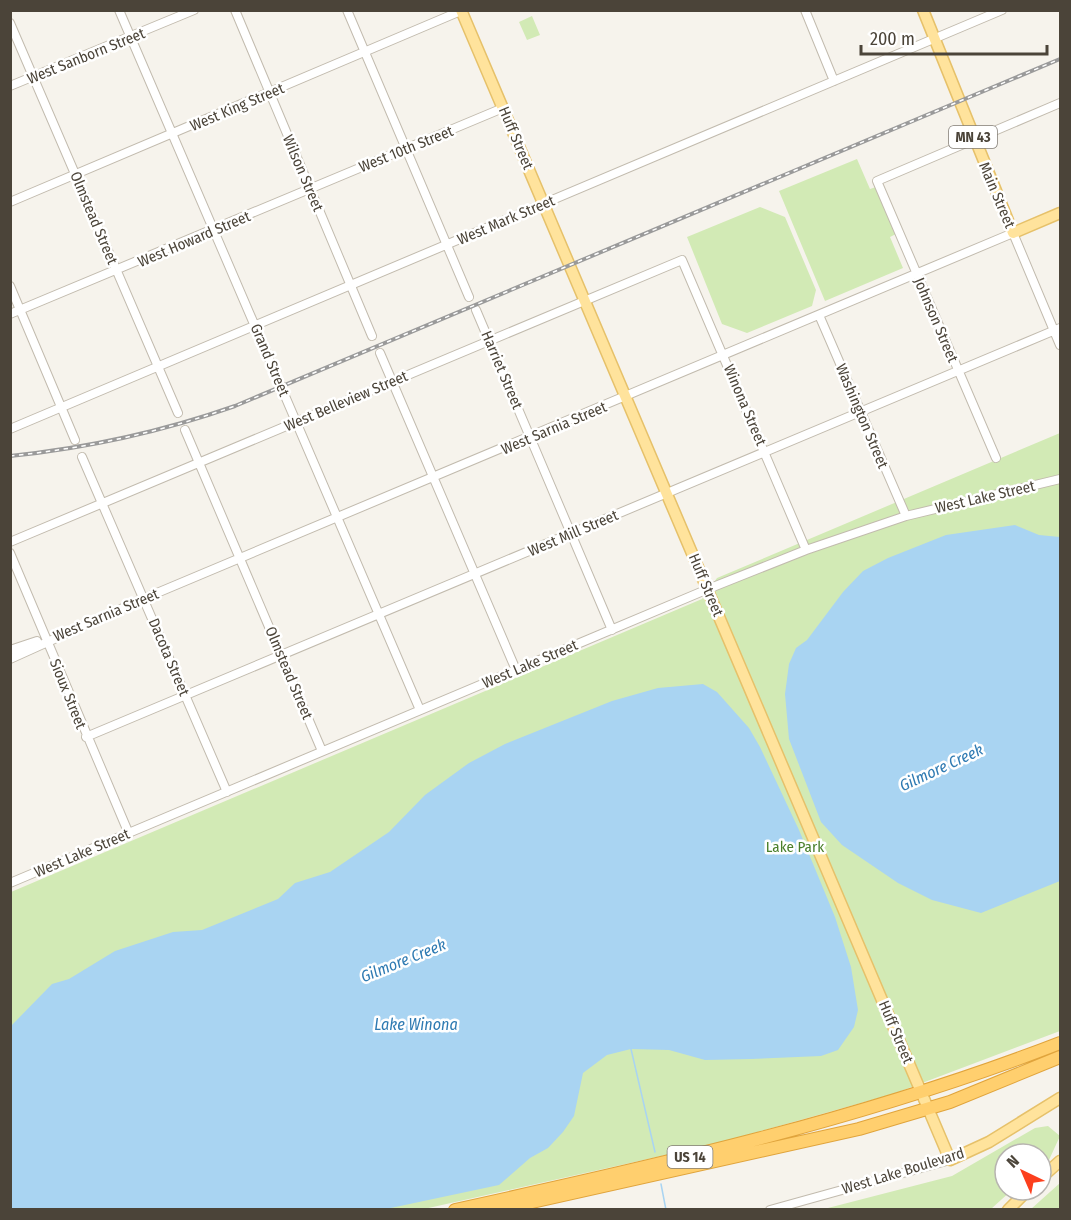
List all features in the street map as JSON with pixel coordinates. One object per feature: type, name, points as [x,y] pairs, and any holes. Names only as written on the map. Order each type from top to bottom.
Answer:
[{"type":"highway","name":"US 14","points":[[455,1209],[725,1149],[922,1092],[1060,1043]]},
{"type":"highway","name":"US 14","points":[[496,1209],[807,1142],[929,1109],[1060,1057]]},
{"type":"main road","name":"Main Street","points":[[923,10],[1013,233]]},
{"type":"main road","name":"Huff Street","points":[[462,11],[950,1160]]},
{"type":"main road","name":"West Sarnia Street","points":[[1013,233],[1060,213]]},
{"type":"main road","name":"West Lake Boulevard","points":[[950,1160],[988,1142],[1060,1098]]},
{"type":"street","name":"Grand Street","points":[[119,10],[420,710]]},
{"type":"street","name":"West Sanborn Street","points":[[10,86],[194,10]]},
{"type":"street","name":"Wilson Street","points":[[235,10],[372,336]]},
{"type":"street","points":[[347,10],[470,297]]},
{"type":"street","points":[[805,10],[834,81]]},
{"type":"street","name":"West Mark Street","points":[[10,429],[1002,10]]},
{"type":"street","name":"West King Street","points":[[10,202],[462,11]]},
{"type":"street","name":"Olmstead Street","points":[[10,22],[156,367],[178,413]]},
{"type":"street","points":[[973,138],[1060,103]]},
{"type":"street","name":"West 10th Street","points":[[309,189],[503,108]]},
{"type":"street","name":"Johnson Street","points":[[973,138],[876,181],[996,458]]},
{"type":"street","name":"West Howard Street","points":[[10,314],[117,272],[309,189]]},
{"type":"street","name":"West Sarnia Street","points":[[10,658],[145,598],[531,438],[1013,233]]},
{"type":"street","name":"Main Street","points":[[1013,233],[1057,329],[1060,345]]},
{"type":"street","name":"West Belleview Street","points":[[10,542],[682,260]]},
{"type":"street","name":"Winona Street","points":[[682,260],[806,550]]},
{"type":"street","points":[[10,286],[75,440]]},
{"type":"street","name":"Harriet Street","points":[[476,310],[612,630]]},
{"type":"street","name":"Washington Street","points":[[819,315],[906,516]]},
{"type":"street","name":"West Mill Street","points":[[86,737],[1057,329]]},
{"type":"street","points":[[380,353],[516,670]]},
{"type":"street","name":"Olmstead Street","points":[[185,430],[322,751]]},
{"type":"street","name":"Dacota Street","points":[[82,457],[145,598],[227,792]]},
{"type":"street","name":"West Lake Street","points":[[10,884],[708,589],[806,550],[906,516],[1060,479]]},
{"type":"street","name":"Sioux Street","points":[[10,553],[129,834]]},
{"type":"street","name":"West Sarnia Street","points":[[10,650],[47,640]]},
{"type":"street","name":"West Lake Boulevard","points":[[770,1209],[950,1160]]},
{"type":"green space","points":[[532,16],[540,35],[527,40],[519,22]]},
{"type":"green space","points":[[857,159],[870,189],[876,187],[896,234],[890,237],[903,268],[825,301],[779,191]]},
{"type":"green space","points":[[760,207],[785,217],[816,290],[812,306],[747,333],[722,324],[687,237]]},
{"type":"green space","name":"Lake Park","points":[[1060,433],[1060,1031],[893,1094],[715,1144],[424,1209],[11,1210],[11,892],[702,599],[717,578]]},
{"type":"green space","points":[[1048,1126],[1060,1136],[1053,1151],[1053,1142],[1011,1142],[1035,1128]]},
{"type":"green space","points":[[993,1152],[993,1202],[999,1202],[991,1209],[824,1209],[952,1176]]},
{"type":"green space","points":[[1060,1183],[1060,1209],[1031,1209],[1039,1202],[1053,1202],[1053,1189]]},
{"type":"water","name":"Gilmore Creek","points":[[1015,525],[1039,535],[1060,537],[1060,881],[981,913],[932,900],[898,883],[842,845],[821,822],[789,739],[785,694],[789,664],[796,648],[807,640],[843,592],[863,571],[888,558],[946,535]]},
{"type":"water","name":"Lake Winona","points":[[703,684],[717,692],[749,728],[760,747],[799,830],[835,917],[851,967],[858,1010],[854,1027],[838,1050],[821,1056],[705,1060],[669,1050],[631,1049],[607,1055],[583,1073],[574,1116],[563,1132],[548,1148],[530,1158],[499,1185],[386,1209],[11,1209],[11,1026],[52,984],[69,979],[115,951],[173,932],[202,930],[278,899],[295,883],[330,872],[389,832],[425,795],[469,763],[505,744],[612,701],[658,688]]},
{"type":"waterway","points":[[631,1049],[655,1152]]},
{"type":"waterway","points":[[661,1184],[666,1210]]},
{"type":"railway","points":[[10,456],[124,438],[180,424],[235,406],[1060,59]]}]
